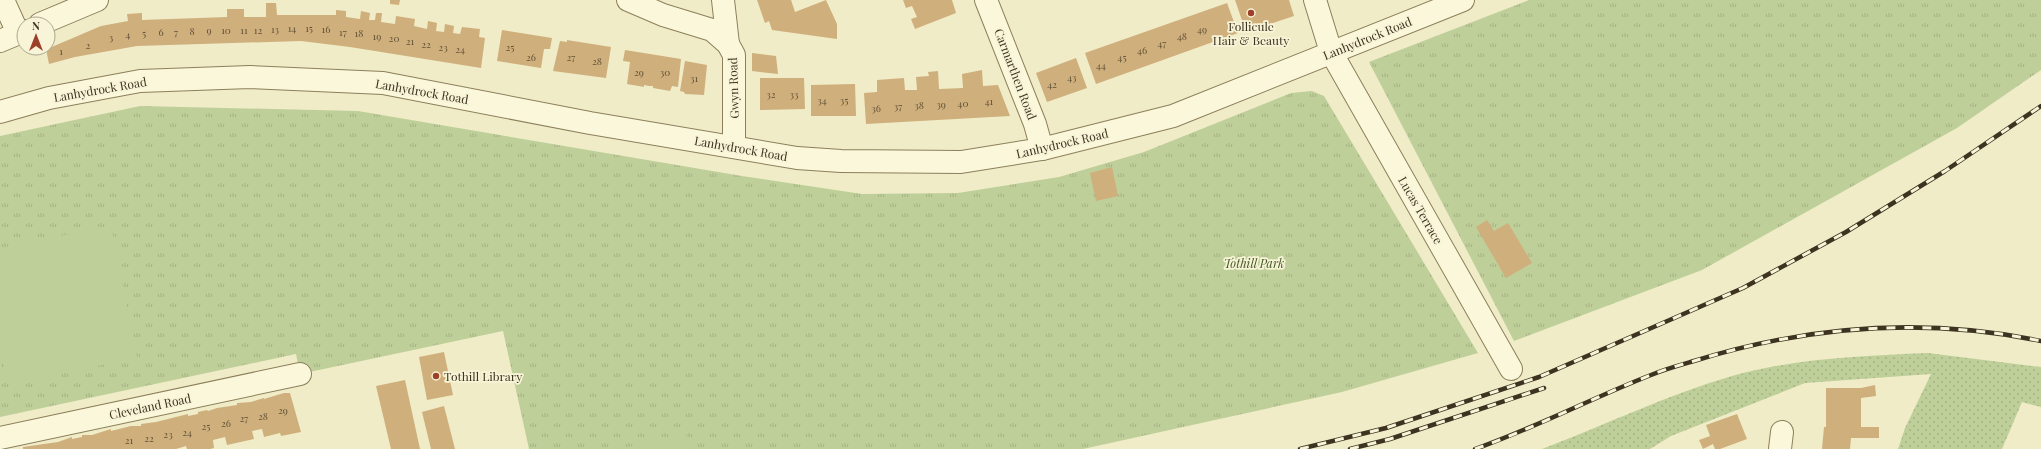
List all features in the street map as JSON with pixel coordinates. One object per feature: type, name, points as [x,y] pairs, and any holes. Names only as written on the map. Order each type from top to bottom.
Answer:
[{"type":"street","points":[[4,0],[14,35]]},
{"type":"street","points":[[56,17],[97,0]]},
{"type":"street","name":"Gwyn Road","points":[[628,0],[663,15],[712,30],[728,44],[734,56],[734,147]]},
{"type":"street","points":[[723,0],[728,44]]},
{"type":"street","name":"Carmarthen Road","points":[[986,0],[1035,124],[1042,149]]},
{"type":"street","name":"Lucas Terrace","points":[[1315,0],[1331,52],[1511,369]]},
{"type":"street","name":"Lanhydrock Road","points":[[0,112],[49,98],[140,81],[250,77],[375,82],[590,123],[796,158],[926,163],[961,162],[1042,149],[1173,116],[1463,0]]},
{"type":"street","name":"Cleveland Road","points":[[0,438],[300,374]]},
{"type":"green space","points":[[1529,0],[2041,0],[2041,70],[1957,128],[1702,270],[1514,341],[1369,62]]},
{"type":"green space","name":"Tothill Park","points":[[1312,91],[1324,96],[1478,353],[1342,392],[1083,449],[529,449],[503,331],[300,374],[296,354],[0,417],[0,136],[140,106],[358,111],[742,176],[862,194],[958,193],[1059,177],[1144,152],[1291,93]]},
{"type":"green space","points":[[111,226],[137,358],[7,384],[0,347],[0,248]]},
{"type":"green space","points":[[1928,353],[2041,367],[2041,407],[2022,402],[2002,449],[1898,449],[1905,428],[1931,374],[1805,383],[1671,436],[1650,449],[1542,449],[1684,392],[1732,376],[1756,370],[1780,365],[1829,359]]},
{"type":"green space","points":[[686,434],[690,449],[619,449]]},
{"type":"building","points":[[390,0],[400,0],[399,5],[390,4]]},
{"type":"building","points":[[757,0],[791,0],[795,12],[826,0],[837,24],[837,39],[772,30],[769,21],[765,23]]},
{"type":"building","points":[[903,0],[952,0],[956,13],[915,29],[911,19],[917,17],[912,6],[906,8]]},
{"type":"building","points":[[1235,0],[1289,0],[1294,16],[1246,32]]},
{"type":"building","points":[[266,3],[276,3],[277,15],[336,15],[336,10],[346,11],[346,17],[360,19],[361,11],[370,13],[369,20],[375,20],[376,13],[382,13],[381,22],[395,24],[396,16],[415,19],[414,26],[427,29],[428,21],[437,23],[436,31],[444,32],[445,24],[454,26],[453,33],[460,34],[462,27],[480,29],[479,37],[485,38],[481,68],[350,47],[301,41],[137,46],[75,57],[49,64],[47,56],[56,56],[56,45],[101,26],[128,21],[127,14],[142,13],[142,20],[227,17],[227,9],[244,9],[244,17],[266,17]]},
{"type":"building","points":[[1227,3],[1238,33],[1096,84],[1085,53]]},
{"type":"building","points":[[502,30],[552,38],[550,49],[544,49],[541,68],[497,61]]},
{"type":"building","points":[[567,40],[611,47],[606,78],[553,71],[560,41],[567,42]]},
{"type":"building","points":[[625,50],[681,59],[678,87],[672,86],[670,91],[653,88],[653,86],[644,85],[644,87],[627,84],[630,62],[623,61]]},
{"type":"building","points":[[752,53],[776,56],[778,74],[752,71]]},
{"type":"building","points":[[1076,58],[1087,88],[1047,102],[1036,73]]},
{"type":"building","points":[[685,61],[707,65],[704,95],[685,94],[684,92],[680,91]]},
{"type":"building","points":[[982,70],[983,86],[998,85],[1010,116],[866,124],[864,93],[877,92],[877,80],[904,78],[905,90],[917,90],[916,77],[929,76],[928,72],[938,71],[939,89],[963,88],[962,74]]},
{"type":"building","points":[[760,78],[804,78],[805,109],[760,110]]},
{"type":"building","points":[[855,84],[856,116],[811,116],[811,85]]},
{"type":"building","points":[[1112,167],[1118,196],[1096,201],[1090,173]]},
{"type":"building","points":[[1487,220],[1494,231],[1508,223],[1532,263],[1506,278],[1476,227]]},
{"type":"building","name":"Tothill Library","points":[[444,352],[453,395],[427,400],[419,357]]},
{"type":"building","points":[[405,380],[420,449],[391,449],[376,386]]},
{"type":"building","points":[[1875,385],[1876,396],[1861,398],[1861,427],[1879,427],[1879,438],[1851,438],[1850,449],[1822,449],[1824,427],[1826,427],[1826,388],[1861,388]]},
{"type":"building","points":[[284,393],[290,393],[301,432],[281,436],[280,433],[264,437],[262,429],[252,431],[254,439],[227,445],[225,437],[213,440],[214,448],[210,449],[187,449],[186,446],[176,449],[23,449],[23,447],[58,442],[72,437],[72,439],[82,437],[82,435],[92,435],[111,429],[111,431],[131,426],[141,426],[141,424],[188,414],[188,416],[198,414],[198,412],[237,405],[237,403],[251,402]]},
{"type":"building","points":[[444,406],[455,449],[431,449],[422,412]]},
{"type":"building","points":[[1737,414],[1747,439],[1720,449],[1715,449],[1713,444],[1703,449],[1699,440],[1710,436],[1706,425]]},
{"type":"railway","points":[[1300,449],[1386,428],[1539,377],[1743,288],[1846,232],[1945,171],[2041,106]]},
{"type":"railway","points":[[1475,449],[1520,432],[1607,393],[1662,371],[1737,349],[1780,340],[1823,333],[1866,329],[1910,328],[1954,329],[2041,341]]},
{"type":"railway","points":[[1350,449],[1390,439],[1544,388]]},
{"type":"place","name":"Follicule Hair & Beauty","points":[[1251,13]]},
{"type":"place","name":"Tothill Library","points":[[436,376]]}]
